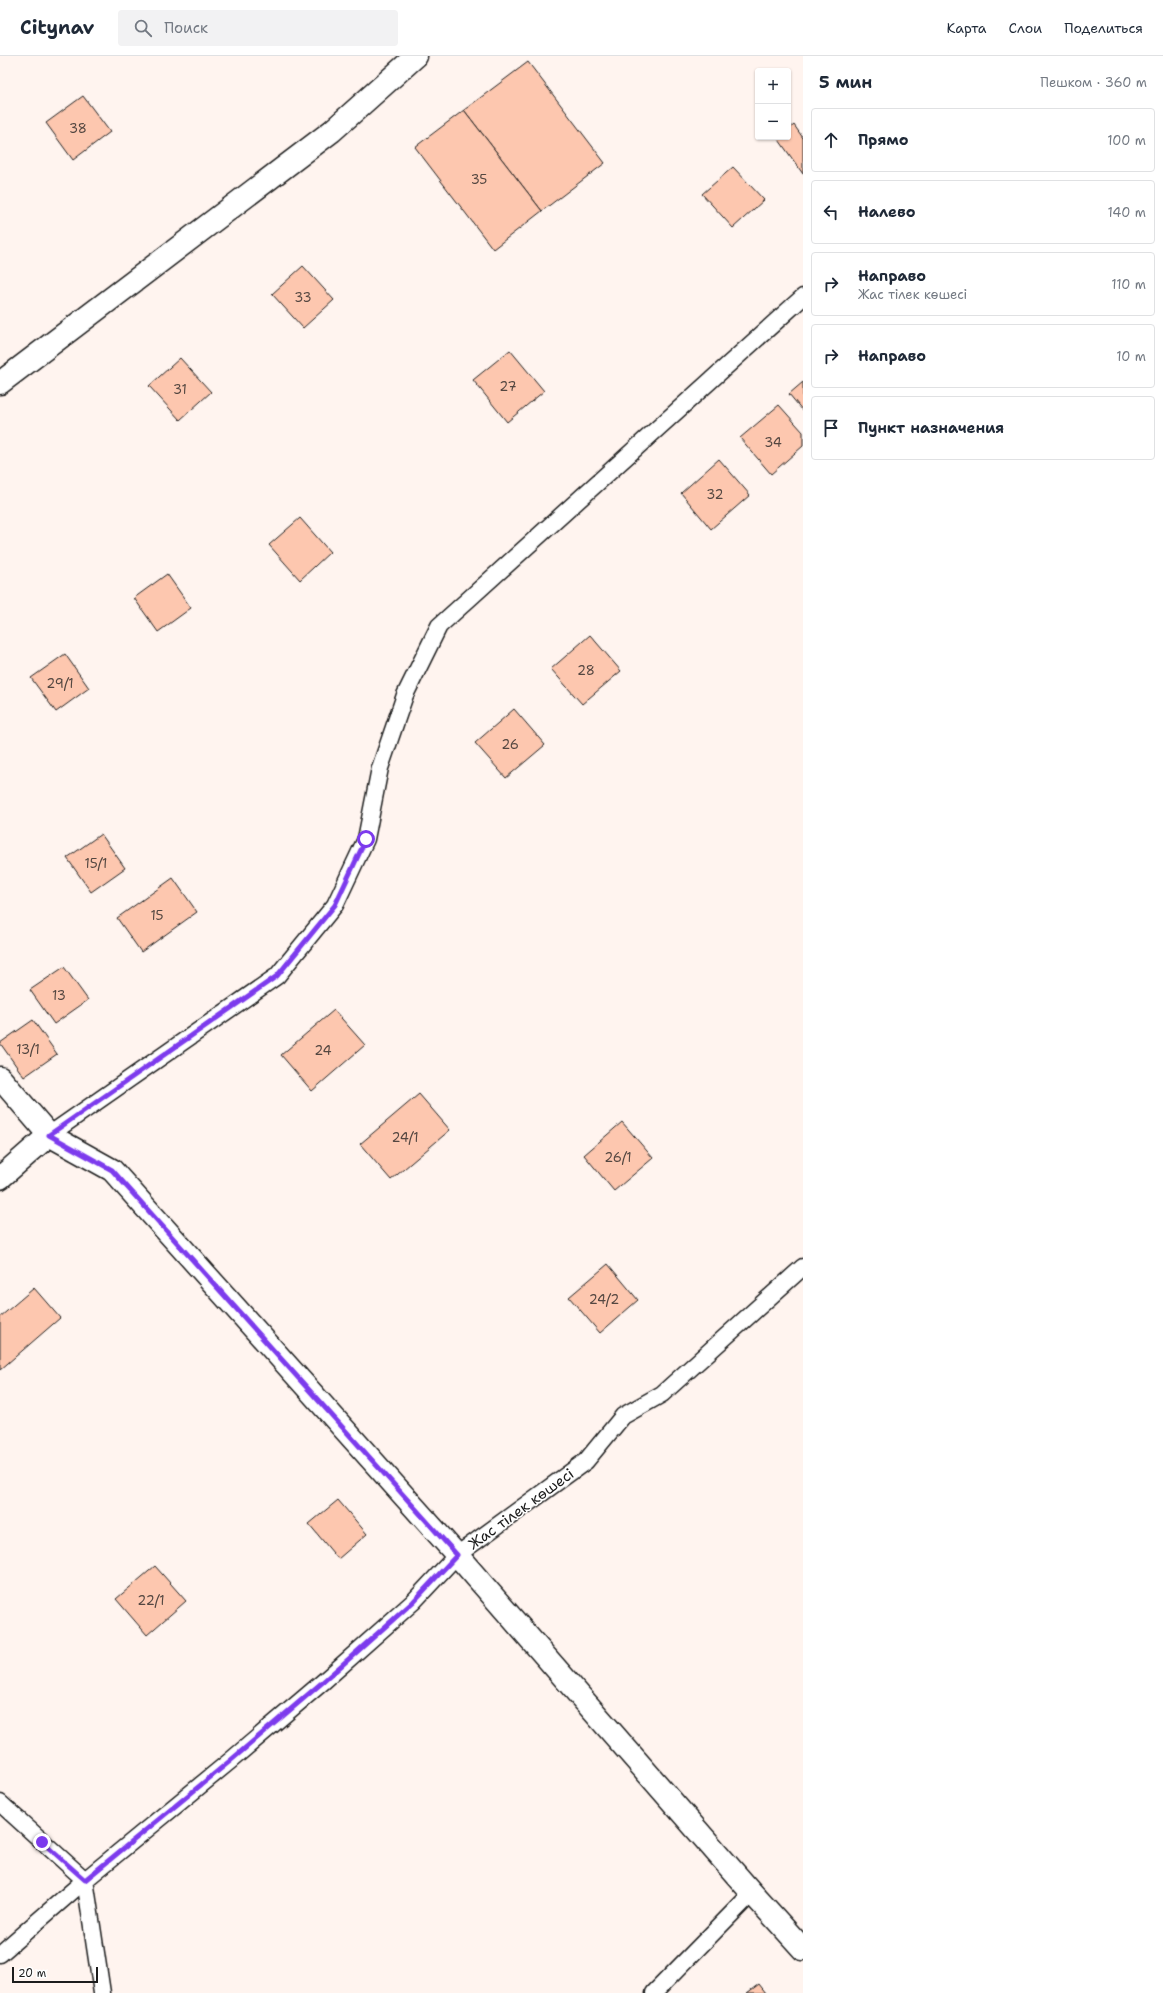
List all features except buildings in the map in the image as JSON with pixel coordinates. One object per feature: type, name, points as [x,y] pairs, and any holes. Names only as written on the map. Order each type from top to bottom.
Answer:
[{"type":"street","points":[[0,383],[332,131],[416,56]]},
{"type":"street","points":[[0,1078],[49,1135],[112,1170],[457,1555],[752,1893],[803,1949]]},
{"type":"street","points":[[0,1178],[49,1135]]},
{"type":"lane","points":[[49,1135],[277,976],[335,905],[366,839],[380,768],[405,695],[439,626],[803,297]]},
{"type":"lane","name":"Жас тілек көшесі","points":[[0,1954],[85,1880],[230,1761],[318,1686],[413,1602],[457,1555],[586,1461],[623,1416],[662,1394],[803,1267]]},
{"type":"lane","points":[[0,1803],[85,1880],[102,1993]]},
{"type":"lane","points":[[654,1993],[752,1893]]},
{"type":"route","points":[[42,1842],[85,1880],[230,1761],[324,1681],[413,1602],[457,1555],[112,1170],[49,1135],[277,976],[335,905],[366,839]]}]
